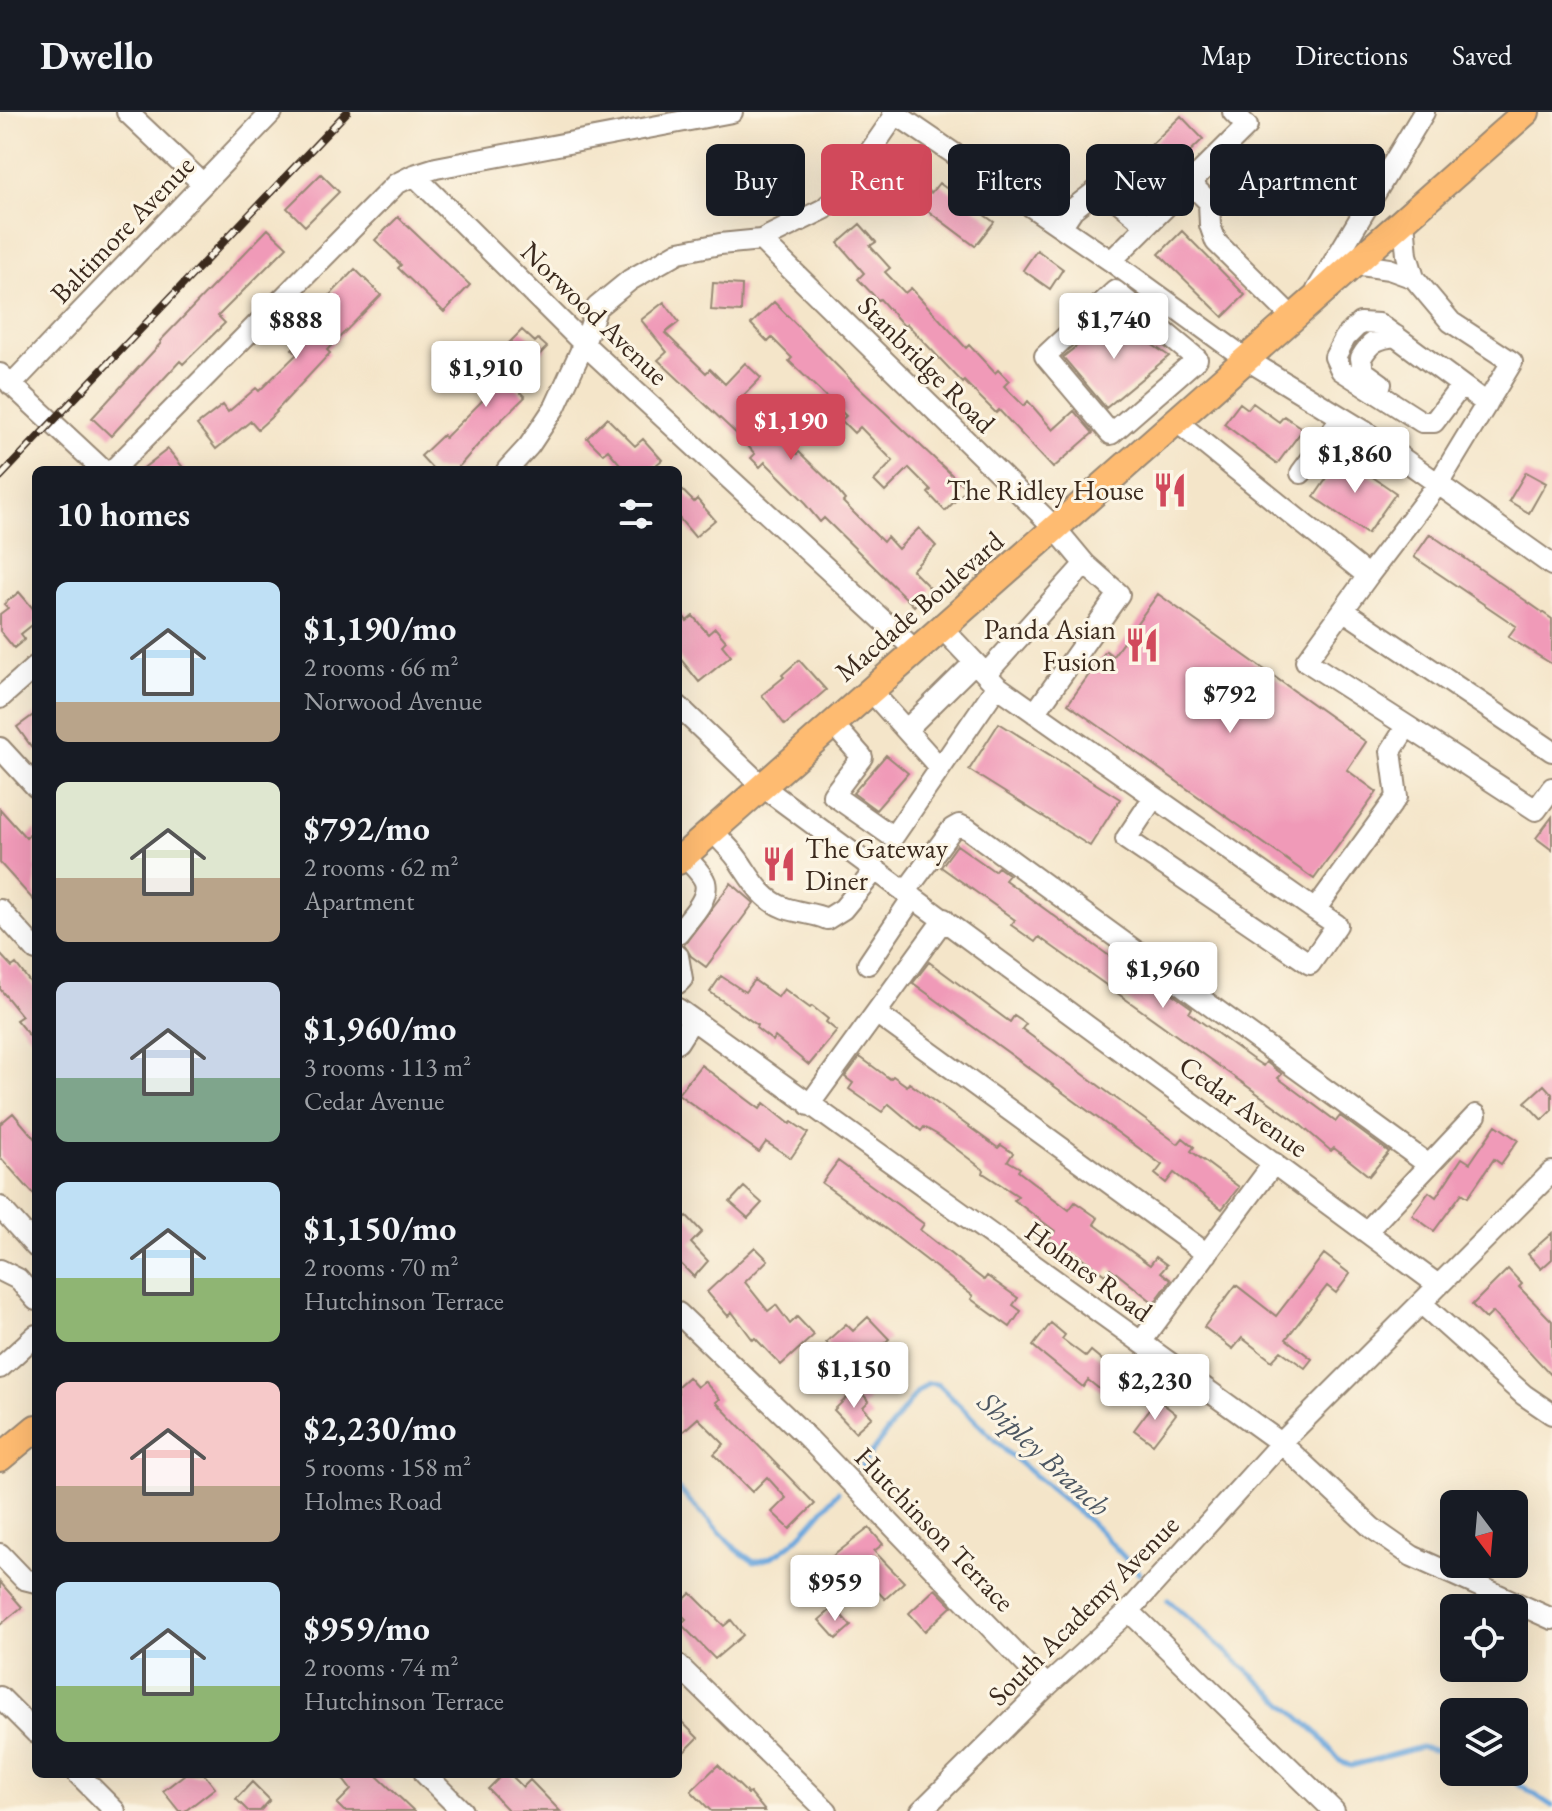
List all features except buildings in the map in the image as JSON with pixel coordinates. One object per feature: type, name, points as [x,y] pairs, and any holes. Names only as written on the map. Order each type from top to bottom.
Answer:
[{"type":"main road","name":"Macdade Boulevard","points":[[682,857],[1526,112]]},
{"type":"main road","points":[[2,1454],[32,1431]]},
{"type":"street","points":[[127,112],[203,184]]},
{"type":"street","name":"Baltimore Avenue","points":[[6,379],[272,112]]},
{"type":"street","points":[[117,466],[396,184],[436,168],[732,112]]},
{"type":"street","points":[[1194,187],[1209,202],[1210,225],[1216,242],[1301,310],[1424,112]]},
{"type":"street","points":[[511,466],[529,446],[555,407],[597,307],[630,280],[679,252],[761,240],[824,209],[842,192],[895,113],[1111,261],[1246,359],[1364,431],[1552,565]]},
{"type":"street","points":[[1194,178],[1240,119]]},
{"type":"street","name":"Norwood Avenue","points":[[414,175],[584,344],[916,651]]},
{"type":"street","points":[[1061,227],[1073,209],[1096,191],[1108,193],[1147,225]]},
{"type":"street","points":[[1111,261],[1156,216]]},
{"type":"street","points":[[1404,220],[1407,255],[1414,278],[1451,322],[1512,362],[1438,484],[1306,661],[1536,810],[1552,788]]},
{"type":"street","name":"Stanbridge Road","points":[[761,240],[1055,528],[1085,564],[1119,594],[1035,713]]},
{"type":"street","points":[[1354,264],[1389,269],[1414,278]]},
{"type":"street","points":[[1115,291],[1143,314],[1197,359],[1111,434],[1045,356],[1115,291]]},
{"type":"street","points":[[1143,314],[1160,297]]},
{"type":"street","points":[[1461,386],[1434,422],[1422,422],[1417,419],[1415,409],[1363,371],[1361,358],[1369,345],[1379,338],[1396,336],[1487,404]]},
{"type":"street","points":[[6,379],[99,466]]},
{"type":"street","points":[[1163,388],[1181,416],[1368,576]]},
{"type":"street","points":[[1301,473],[1342,418]]},
{"type":"street","points":[[907,729],[986,674],[1085,564]]},
{"type":"street","points":[[1343,610],[1552,751]]},
{"type":"street","points":[[942,628],[986,674],[1035,713],[1337,925],[1310,964],[1126,839],[1154,797]]},
{"type":"street","points":[[0,698],[32,670]]},
{"type":"street","points":[[833,724],[862,757],[833,795],[893,837],[940,768],[986,674]]},
{"type":"street","points":[[871,691],[940,768]]},
{"type":"street","name":"Cedar Avenue","points":[[682,710],[763,787],[1438,1285]]},
{"type":"street","points":[[1315,910],[1397,797],[1391,751],[1407,726]]},
{"type":"street","points":[[0,748],[32,783]]},
{"type":"street","points":[[868,964],[952,829],[959,825],[1429,1165]]},
{"type":"street","points":[[713,831],[766,898],[785,908],[811,912],[827,919],[843,909],[876,869]]},
{"type":"street","points":[[682,859],[705,882],[702,901],[682,928]]},
{"type":"street","points":[[0,910],[32,946]]},
{"type":"street","points":[[809,1105],[944,919]]},
{"type":"street","points":[[876,1013],[1207,1254]]},
{"type":"street","name":"Holmes Road","points":[[685,1015],[1281,1443],[1372,1528],[1412,1556],[1552,1619]]},
{"type":"street","points":[[1366,1232],[1476,1115]]},
{"type":"street","points":[[1141,1342],[1274,1163]]},
{"type":"street","name":"South Academy Avenue","points":[[928,1809],[1047,1686],[1129,1611],[1281,1443],[1552,1172]]},
{"type":"street","points":[[0,1207],[32,1243]]},
{"type":"street","points":[[0,1270],[18,1279],[32,1295]]},
{"type":"street","points":[[1421,1303],[1524,1395],[1552,1414]]},
{"type":"street","name":"Hutchinson Terrace","points":[[682,1317],[805,1435],[1047,1686]]},
{"type":"street","points":[[0,1368],[32,1339]]},
{"type":"street","points":[[0,1554],[24,1579],[32,1581]]},
{"type":"street","points":[[1129,1611],[1334,1811]]},
{"type":"street","points":[[682,1669],[827,1811]]},
{"type":"street","points":[[0,1697],[32,1729]]},
{"type":"street","points":[[82,1778],[115,1811]]},
{"type":"street","points":[[429,1778],[462,1811]]},
{"type":"waterway","name":"Shipley Branch","points":[[859,1469],[917,1392],[928,1383],[938,1384],[1008,1453],[1097,1528],[1139,1573]]},
{"type":"waterway","name":"Shipley Branch","points":[[682,1493],[737,1550],[754,1562],[767,1559],[790,1545],[838,1492]]},
{"type":"waterway","name":"Shipley Branch","points":[[1168,1600],[1317,1733],[1340,1761],[1351,1766],[1421,1747],[1440,1752]]},
{"type":"waterway","name":"Shipley Branch","points":[[1522,1786],[1552,1806]]},
{"type":"railway","points":[[0,477],[347,112]]},
{"type":"place","name":"The Ridley House","points":[[1170,490]]},
{"type":"place","name":"Panda Asian Fusion","points":[[1142,645]]},
{"type":"place","name":"The Gateway Diner","points":[[779,864]]}]
